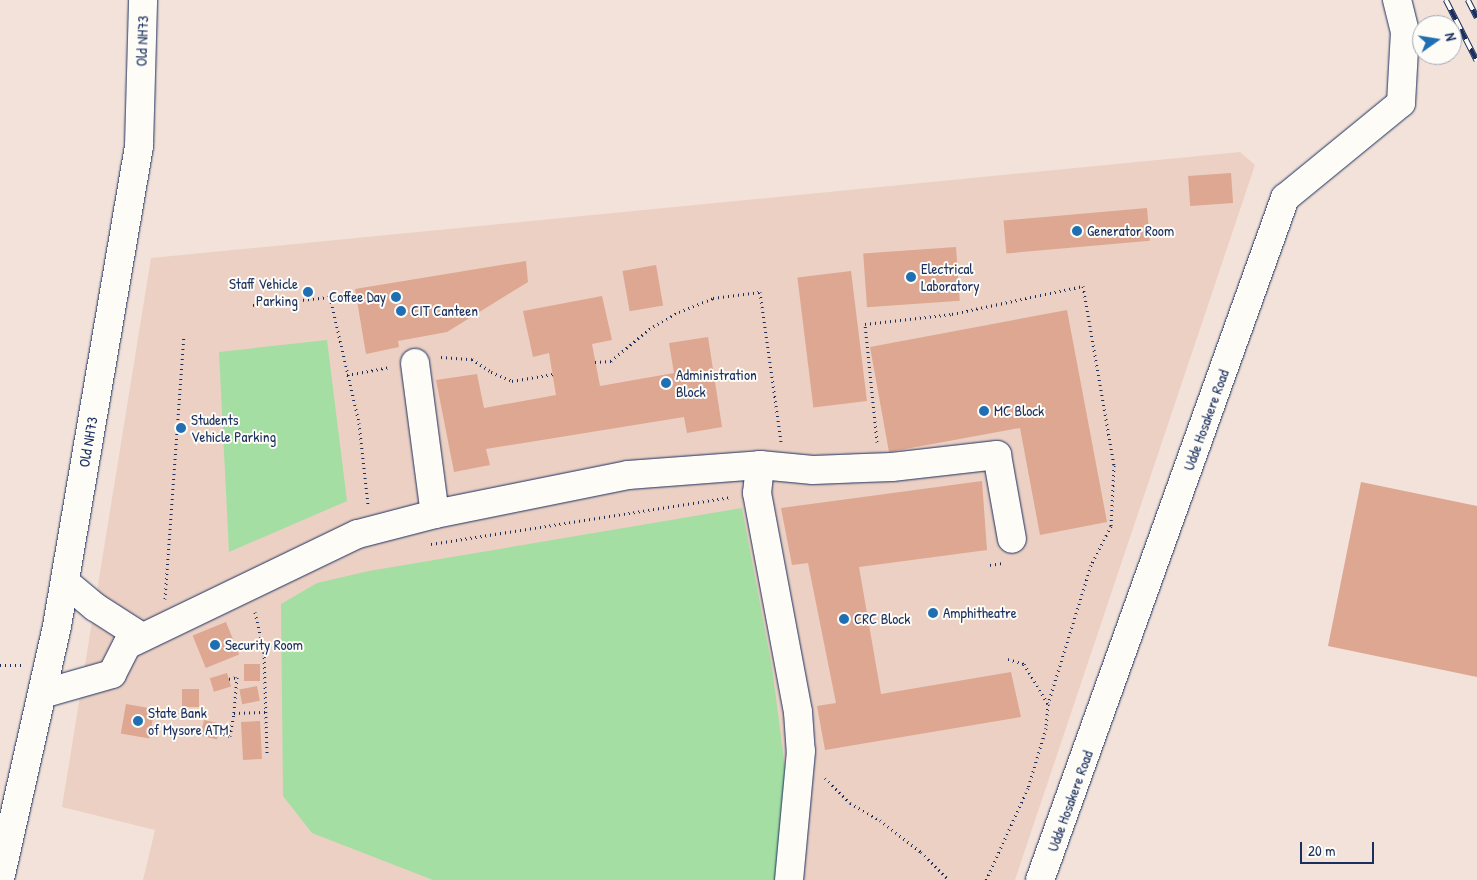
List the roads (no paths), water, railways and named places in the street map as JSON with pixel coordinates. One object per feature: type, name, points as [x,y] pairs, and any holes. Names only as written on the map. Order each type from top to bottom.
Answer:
[{"type":"street","name":"Old NH73","points":[[0,879],[65,582],[139,146],[143,0]]},
{"type":"street","name":"Udde Hosakere Road","points":[[1040,880],[1285,198],[1401,103],[1405,32],[1398,0]]},
{"type":"street","points":[[415,363],[435,514]]},
{"type":"street","points":[[42,694],[112,674],[127,645],[358,534],[435,514],[628,475],[772,466],[813,470],[892,467],[997,455],[1012,539]]},
{"type":"street","points":[[772,466],[757,493],[798,712],[801,751],[789,880]]},
{"type":"street","points":[[65,582],[95,607],[142,637]]},
{"type":"railway","points":[[1446,0],[1477,61]]},
{"type":"railway","points":[[1468,0],[1477,18]]},
{"type":"place","name":"Generator Room","points":[[1077,231]]},
{"type":"place","name":"Electrical Laboratory","points":[[911,277]]},
{"type":"place","name":"Staff Vehicle Parking","points":[[308,292]]},
{"type":"place","name":"Coffee Day","points":[[396,297]]},
{"type":"place","name":"CIT Canteen","points":[[401,311]]},
{"type":"place","name":"Administration Block","points":[[666,383]]},
{"type":"place","name":"MC Block","points":[[984,411]]},
{"type":"place","name":"Students Vehicle Parking","points":[[181,428]]},
{"type":"place","name":"Amphitheatre","points":[[933,613]]},
{"type":"place","name":"CRC Block","points":[[844,619]]},
{"type":"place","name":"Security Room","points":[[215,645]]},
{"type":"place","name":"State Bank of Mysore ATM","points":[[138,721]]}]
